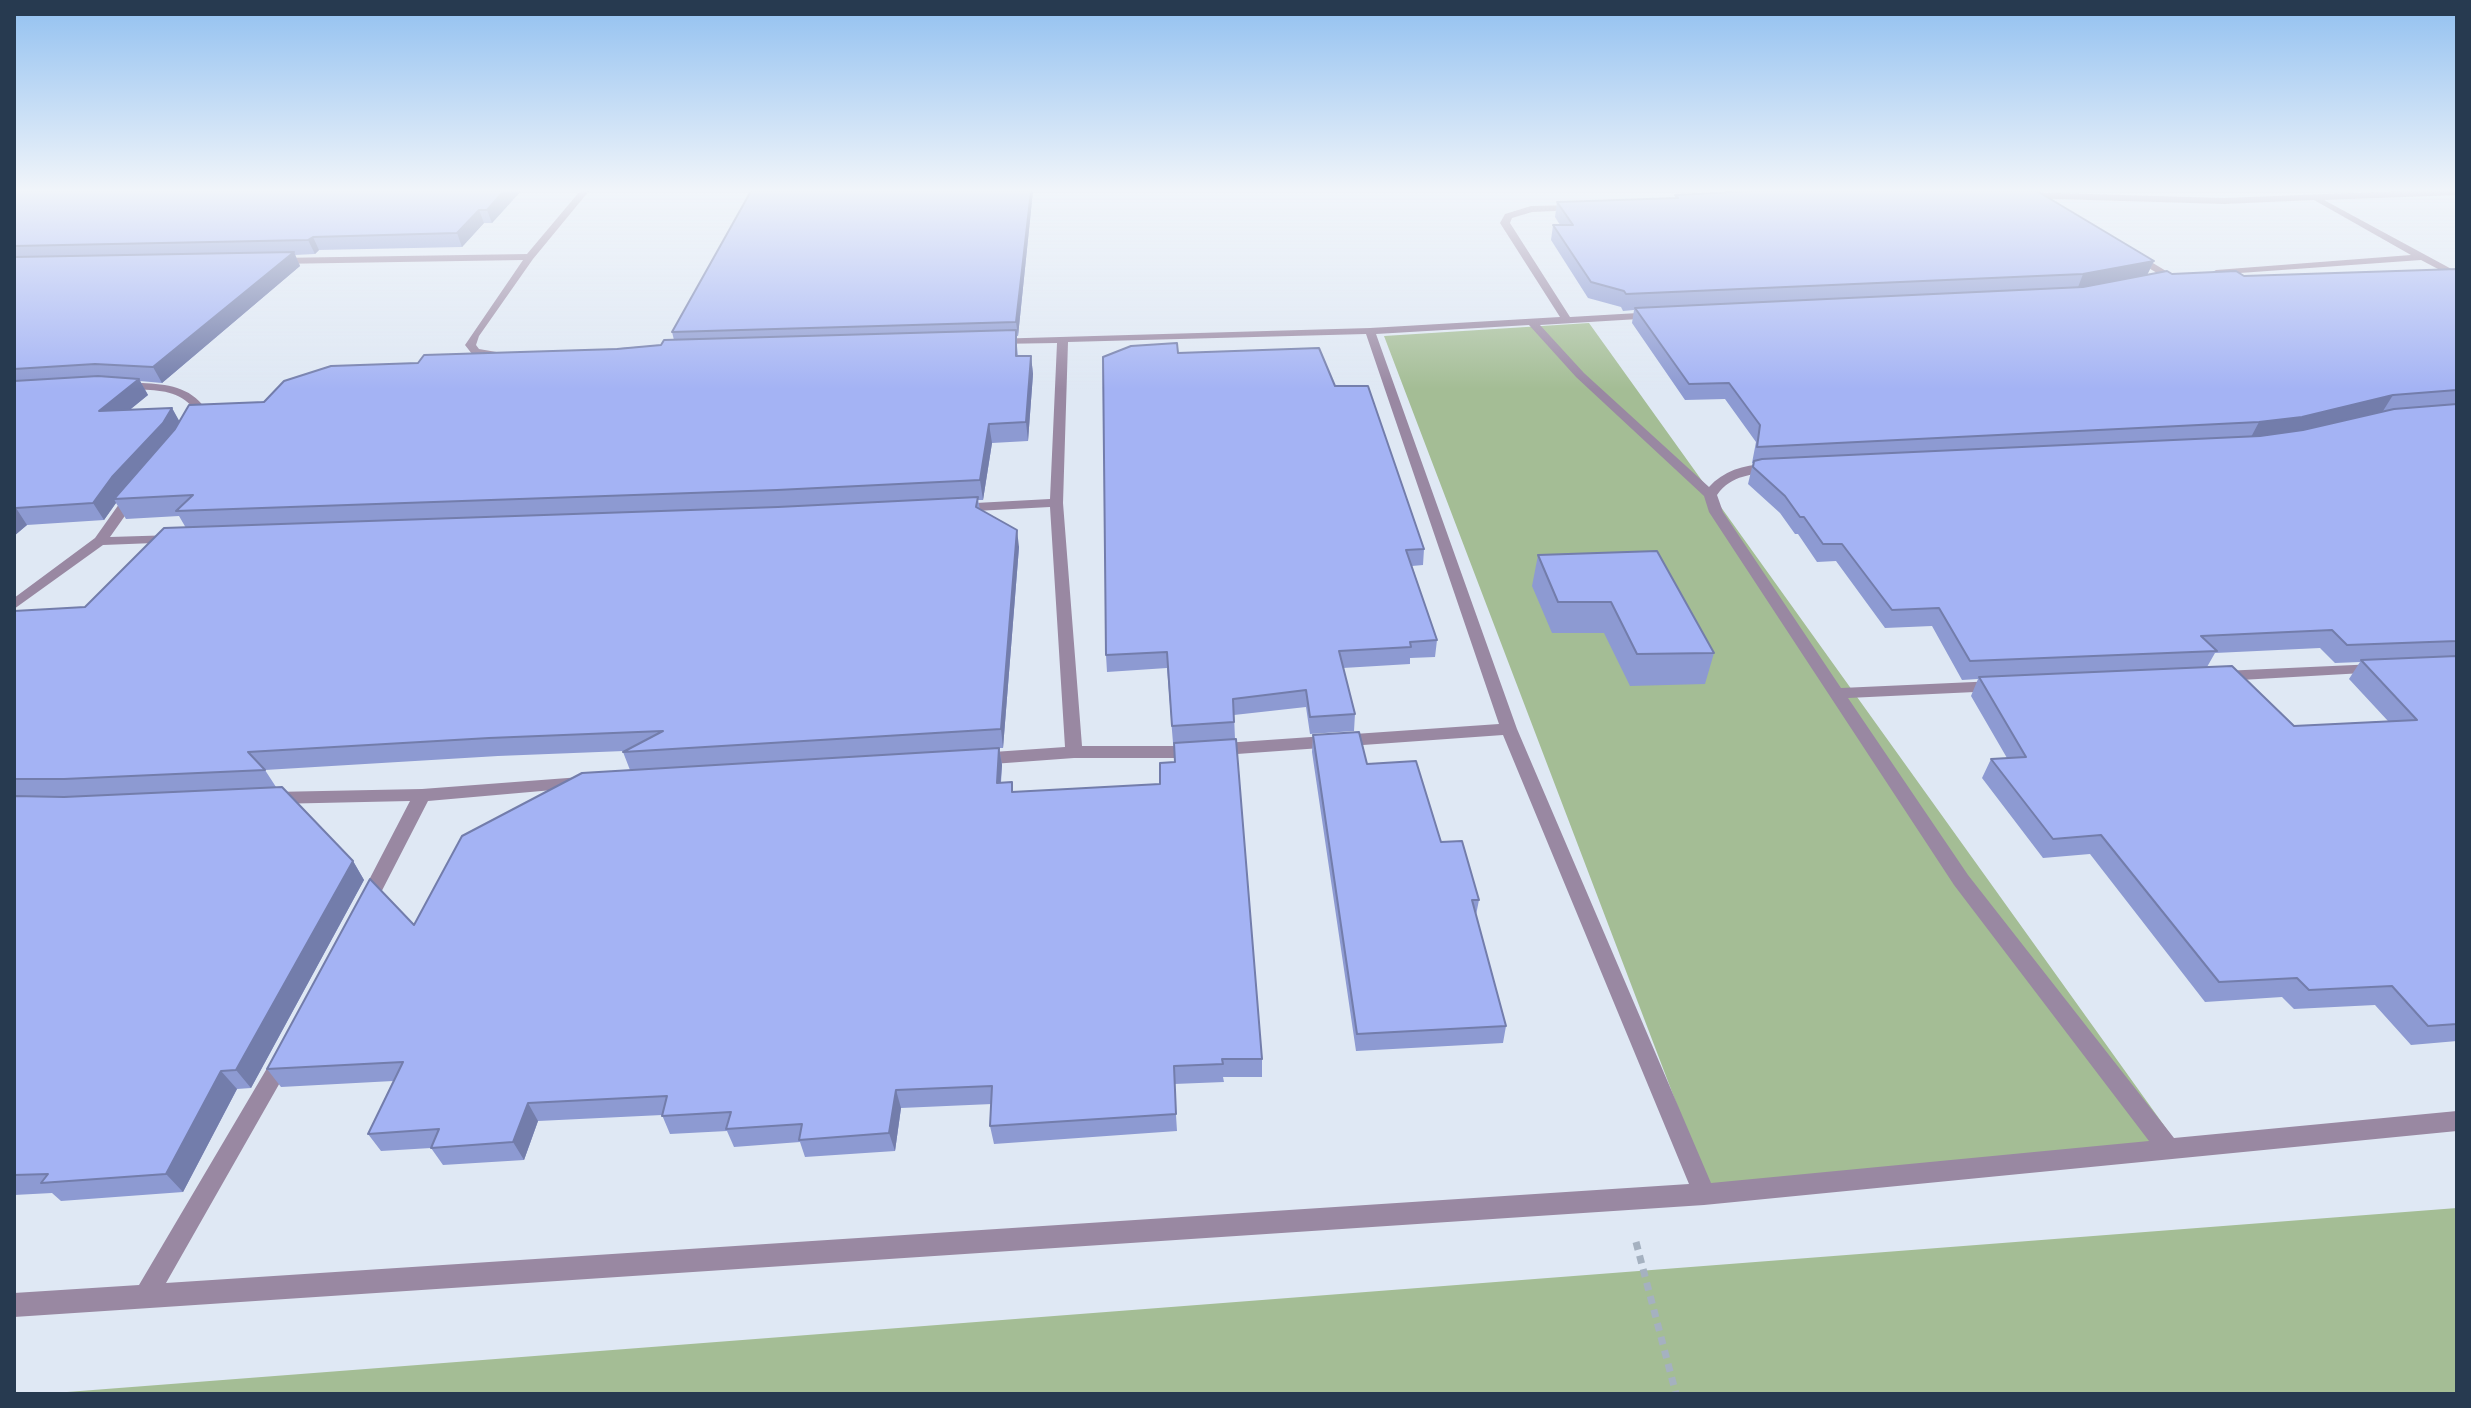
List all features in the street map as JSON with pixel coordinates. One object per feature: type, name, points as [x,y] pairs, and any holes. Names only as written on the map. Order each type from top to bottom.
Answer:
[{"type":"street","points":[[264,261],[530,257]]},
{"type":"street","points":[[517,357],[476,352],[470,345],[530,257]]},
{"type":"street","points":[[1526,257],[1566,319]]},
{"type":"street","points":[[2137,257],[2171,277]]},
{"type":"street","points":[[2203,274],[2422,257],[2457,276]]},
{"type":"street","points":[[2159,280],[2187,276]]},
{"type":"street","points":[[985,341],[1370,331],[1662,314]]},
{"type":"street","points":[[1533,323],[1580,375],[1710,495],[1716,512],[1961,880],[2169,1149]]},
{"type":"street","points":[[1370,331],[1509,729],[1704,1194]]},
{"type":"street","points":[[1063,339],[1056,503],[1074,752]]},
{"type":"street","points":[[113,387],[149,388],[188,395],[199,408],[186,434]]},
{"type":"street","points":[[1710,495],[1718,482],[1735,473],[1789,468]]},
{"type":"street","points":[[14,605],[100,541],[129,499],[150,477]]},
{"type":"street","points":[[934,509],[1056,503]]},
{"type":"street","points":[[100,541],[192,538]]},
{"type":"street","points":[[2203,677],[2394,668]]},
{"type":"street","points":[[1838,693],[2013,685]]},
{"type":"street","points":[[965,760],[1074,752],[1181,752],[1509,729]]},
{"type":"street","points":[[250,798],[422,795],[603,781]]},
{"type":"street","points":[[359,918],[422,795]]},
{"type":"street","points":[[145,1297],[293,1040]]},
{"type":"street","points":[[14,1305],[1704,1194],[2457,1121]]},
{"type":"path","points":[[1625,1199],[1676,1394]]},
{"type":"green space","points":[[1589,323],[2186,1156],[1709,1189],[1384,336]]},
{"type":"green space","points":[[2457,1208],[2457,1394],[41,1394]]},
{"type":"building","points":[[14,257],[288,257],[153,367],[95,364],[14,369]]},
{"type":"building","points":[[714,257],[1023,257],[1016,322],[672,332]]},
{"type":"building","points":[[1574,257],[2147,257],[2154,261],[2083,274],[1626,294],[1591,282]]},
{"type":"building","points":[[2457,269],[2457,390],[2393,395],[2302,417],[2259,422],[1757,447],[1760,425],[1729,383],[1689,384],[1635,308],[2083,287],[2167,271],[2172,274],[2236,271],[2244,276]]},
{"type":"building","points":[[1016,330],[1016,356],[1031,356],[1026,422],[989,424],[980,480],[176,511],[193,495],[114,499],[175,429],[189,405],[264,402],[284,381],[331,366],[418,363],[424,355],[617,349],[661,345],[664,340]]},
{"type":"building","points":[[1177,343],[1178,353],[1319,348],[1335,386],[1368,386],[1424,549],[1406,550],[1437,640],[1410,642],[1411,647],[1339,651],[1355,714],[1310,717],[1306,690],[1233,699],[1234,722],[1172,726],[1167,652],[1106,655],[1103,357],[1131,346]]},
{"type":"building","points":[[98,376],[139,379],[99,411],[172,408],[163,423],[112,477],[93,503],[14,509],[14,381]]},
{"type":"building","points":[[2457,404],[2457,641],[2347,645],[2332,630],[2201,636],[2217,651],[1970,661],[1939,608],[1892,610],[1842,544],[1823,544],[1785,496],[1753,467],[1754,461],[1762,459],[2260,436],[2303,430],[2394,409]]},
{"type":"building","points":[[978,497],[976,507],[1017,530],[1001,729],[623,752],[663,731],[489,738],[248,752],[265,770],[14,779],[14,611],[85,607],[164,528]]},
{"type":"building","points":[[1657,551],[1714,653],[1637,654],[1611,602],[1558,602],[1538,555]]},
{"type":"building","points":[[2457,656],[2457,1024],[2428,1026],[2392,986],[2309,990],[2297,978],[2219,982],[2101,835],[2053,839],[1991,759],[2026,757],[1979,677],[2232,666],[2294,726],[2417,720],[2361,660]]},
{"type":"building","points":[[1359,732],[1367,764],[1416,761],[1441,842],[1462,841],[1479,900],[1472,900],[1506,1026],[1357,1034],[1313,735]]},
{"type":"building","points":[[1236,739],[1262,1059],[1222,1059],[1223,1064],[1174,1066],[1176,1114],[990,1126],[992,1086],[896,1090],[889,1133],[799,1140],[802,1124],[726,1129],[731,1112],[662,1116],[667,1096],[528,1103],[513,1142],[431,1148],[439,1129],[368,1134],[403,1062],[267,1069],[370,879],[414,925],[462,836],[582,773],[999,748],[997,783],[1012,782],[1012,792],[1160,784],[1160,763],[1175,762],[1174,743]]},
{"type":"building","points":[[282,787],[353,861],[236,1070],[221,1071],[166,1174],[41,1183],[48,1174],[14,1175],[14,796],[64,797]]}]
